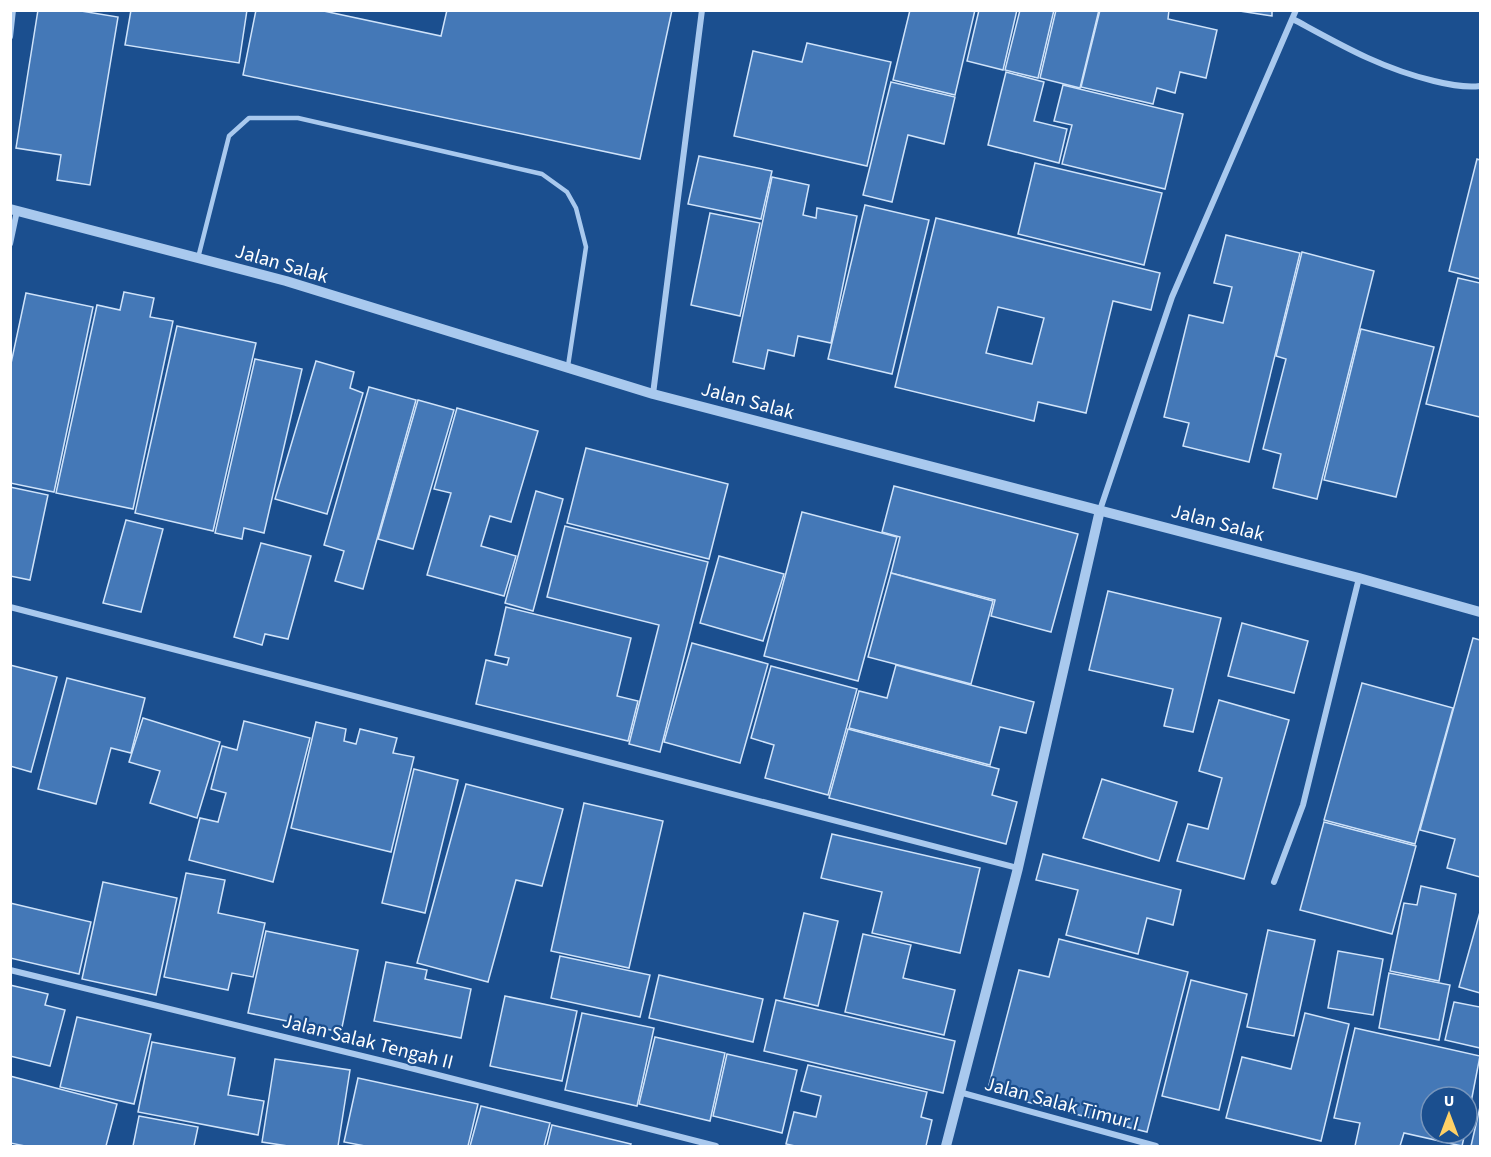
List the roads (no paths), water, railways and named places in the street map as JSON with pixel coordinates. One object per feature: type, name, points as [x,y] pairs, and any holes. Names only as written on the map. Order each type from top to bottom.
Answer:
[{"type":"street","points":[[10,37],[13,10]]},
{"type":"street","points":[[654,394],[702,10]]},
{"type":"street","points":[[946,1146],[1018,868],[1100,510],[1172,297],[1296,10]]},
{"type":"street","points":[[1293,19],[1368,59],[1392,69],[1445,84],[1480,86]]},
{"type":"street","points":[[10,244],[14,210]]},
{"type":"street","name":"Jalan Salak","points":[[14,210],[286,281],[654,394],[1359,578],[1480,612]]},
{"type":"street","points":[[1274,882],[1303,804],[1359,578]]},
{"type":"street","points":[[10,607],[1018,868]]},
{"type":"street","name":"Jalan Salak Tengah II","points":[[10,970],[392,1063],[716,1146]]},
{"type":"street","name":"Jalan Salak Timur I","points":[[959,1092],[1156,1146]]},
{"type":"lane","points":[[198,258],[229,136],[249,118],[298,118],[542,174],[567,192],[576,208],[586,247],[567,368]]}]
